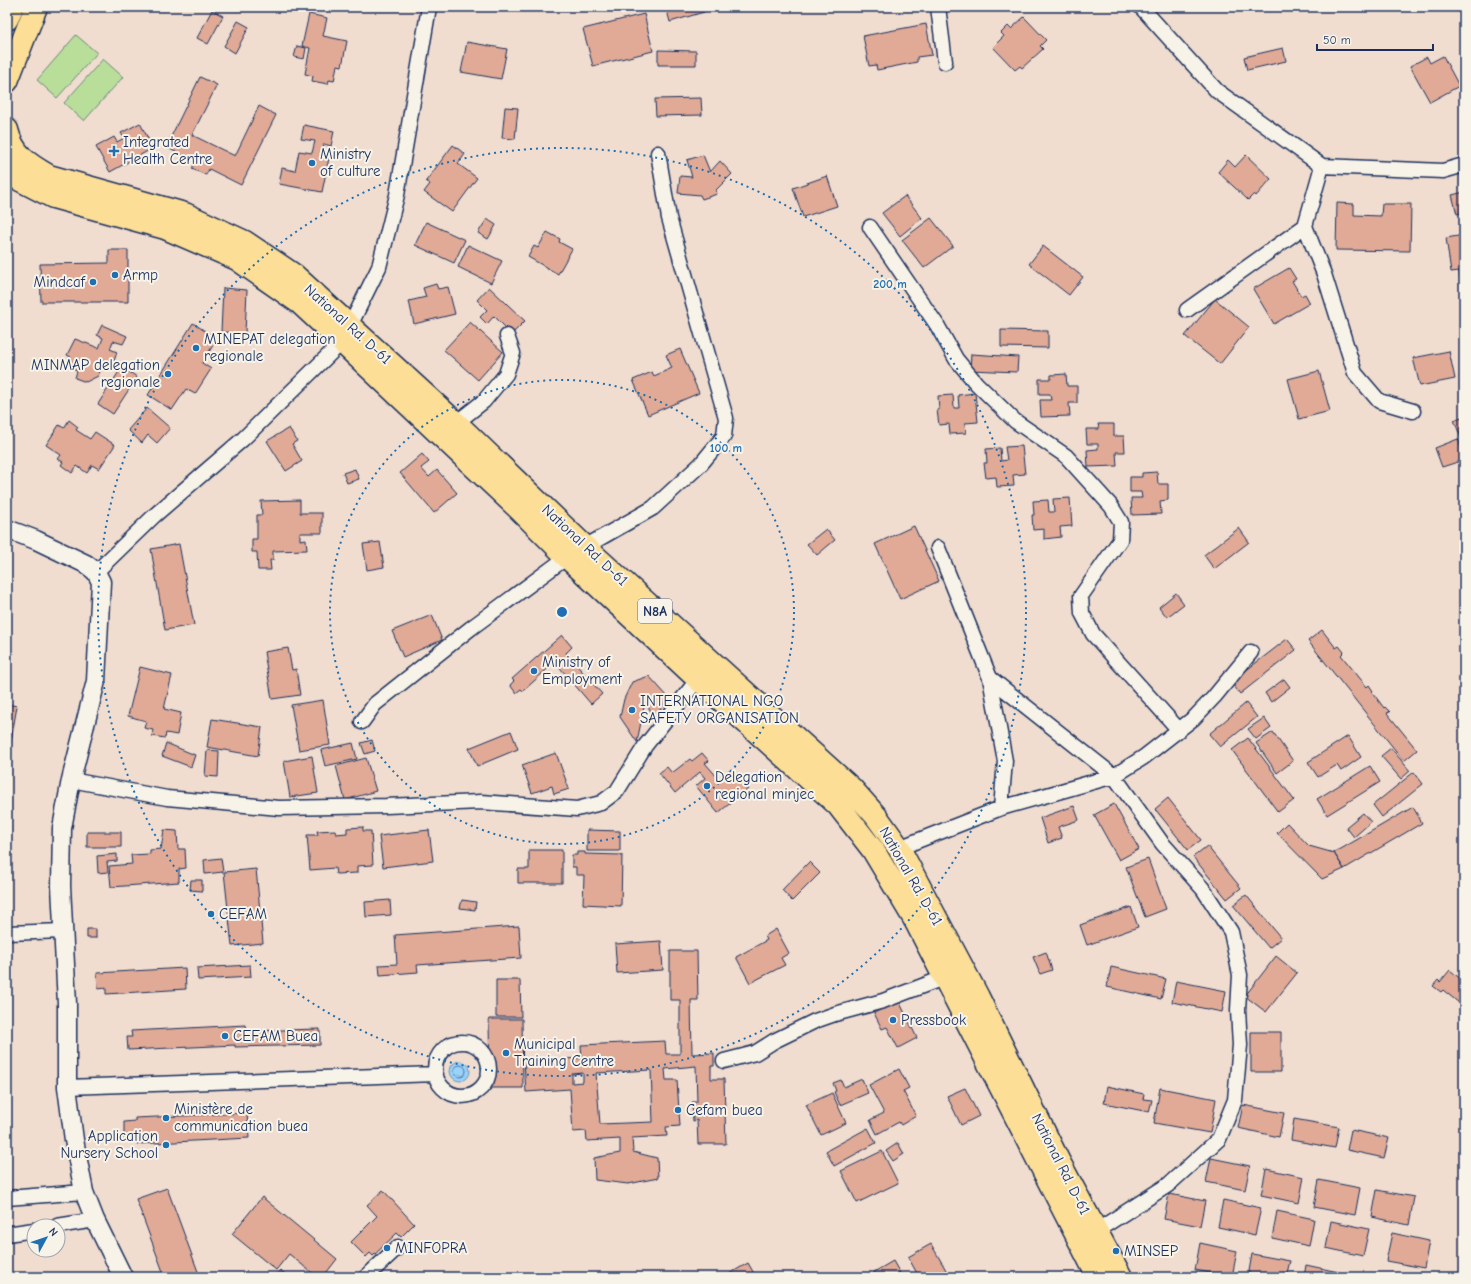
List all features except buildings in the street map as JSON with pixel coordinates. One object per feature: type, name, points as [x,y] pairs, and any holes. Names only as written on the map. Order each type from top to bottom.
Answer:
[{"type":"highway","points":[[7,19],[12,7]]},
{"type":"highway","points":[[7,80],[36,7]]},
{"type":"highway","name":"National Rd. D-61","points":[[7,132],[17,153],[30,165],[49,176],[185,214],[245,242],[294,275],[347,334],[519,509],[576,552],[852,789],[876,816],[899,848],[954,973],[1087,1236],[1098,1277]]},
{"type":"highway","name":"National Rd. D-61","points":[[7,169],[20,180],[53,197],[165,228],[237,259],[347,334],[456,423],[576,552],[698,679],[838,805],[873,850],[915,920],[954,973]]},
{"type":"highway","name":"National Rd. D-61","points":[[1087,1236],[1120,1277]]},
{"type":"street","points":[[96,572],[155,515],[243,439],[347,334],[381,260],[397,195],[430,7]]},
{"type":"street","points":[[938,7],[945,62]]},
{"type":"street","points":[[1141,7],[1217,91],[1322,166],[1443,171],[1464,165]]},
{"type":"street","points":[[362,722],[375,704],[471,628],[576,552],[653,508],[701,464],[724,436],[726,418],[669,218],[658,153]]},
{"type":"street","points":[[1322,166],[1305,226],[1324,274],[1355,373],[1378,401],[1413,411]]},
{"type":"street","points":[[870,226],[936,325],[956,359],[976,383],[1015,421],[1066,456],[1112,506],[1121,522],[1120,540],[1081,596],[1082,613],[1093,634],[1179,730]]},
{"type":"street","points":[[1187,310],[1305,226]]},
{"type":"street","points":[[456,423],[484,401],[506,374],[513,353],[507,336]]},
{"type":"street","points":[[7,529],[36,540],[86,564],[96,572],[101,582],[96,681],[71,780],[62,828],[61,886],[67,1004],[67,1087],[74,1140],[84,1192],[95,1220],[123,1277]]},
{"type":"street","points":[[938,548],[990,678],[1005,761],[1001,808]]},
{"type":"street","points":[[899,848],[1001,808],[1114,776],[1144,757],[1194,718],[1214,697],[1251,652]]},
{"type":"street","points":[[990,678],[1114,776],[1162,843],[1203,889],[1231,932],[1240,975],[1238,1010],[1240,1045],[1235,1100],[1219,1139],[1168,1185],[1087,1236]]},
{"type":"street","points":[[71,780],[167,798],[279,808],[481,802],[577,809],[601,803],[617,791],[645,746],[698,679]]},
{"type":"street","points":[[7,933],[64,930]]},
{"type":"street","points":[[724,1061],[755,1053],[774,1041],[815,1021],[883,1001],[954,973]]},
{"type":"street","points":[[67,1087],[436,1074]]},
{"type":"street","points":[[7,1198],[84,1192]]},
{"type":"street","points":[[66,1224],[95,1220]]},
{"type":"street","points":[[7,1234],[26,1231]]},
{"type":"street","points":[[366,1277],[398,1247]]},
{"type":"green space","points":[[76,35],[97,53],[57,98],[37,80]]},
{"type":"green space","points":[[103,59],[123,77],[84,121],[64,103]]},
{"type":"water","points":[[456,1061],[464,1061],[470,1067],[470,1075],[464,1081],[456,1081],[450,1075],[450,1067]]},
{"type":"place","name":"Integrated Health Centre","points":[[114,151]]},
{"type":"place","name":"Ministry of culture","points":[[312,163]]},
{"type":"place","name":"Armp","points":[[115,275]]},
{"type":"place","name":"Mindcaf","points":[[93,282]]},
{"type":"place","name":"MINEPAT delegation regionale","points":[[196,348]]},
{"type":"place","name":"MINMAP delegation regionale","points":[[168,374]]},
{"type":"place","name":"Ministry of Employment","points":[[534,671]]},
{"type":"place","name":"INTERNATIONAL NGO SAFETY ORGANISATION","points":[[632,710]]},
{"type":"place","name":"Delegation regional minjec","points":[[707,786]]},
{"type":"place","name":"CEFAM","points":[[211,914]]},
{"type":"place","name":"Pressbook","points":[[893,1020]]},
{"type":"place","name":"CEFAM Buea","points":[[225,1036]]},
{"type":"place","name":"Municipal Training Centre","points":[[506,1053]]},
{"type":"place","name":"Cefam buea","points":[[678,1110]]},
{"type":"place","name":"Ministère de communication buea","points":[[166,1118]]},
{"type":"place","name":"Application Nursery School","points":[[166,1145]]},
{"type":"place","name":"MINFOPRA","points":[[387,1248]]},
{"type":"place","name":"MINSEP","points":[[1116,1251]]}]
